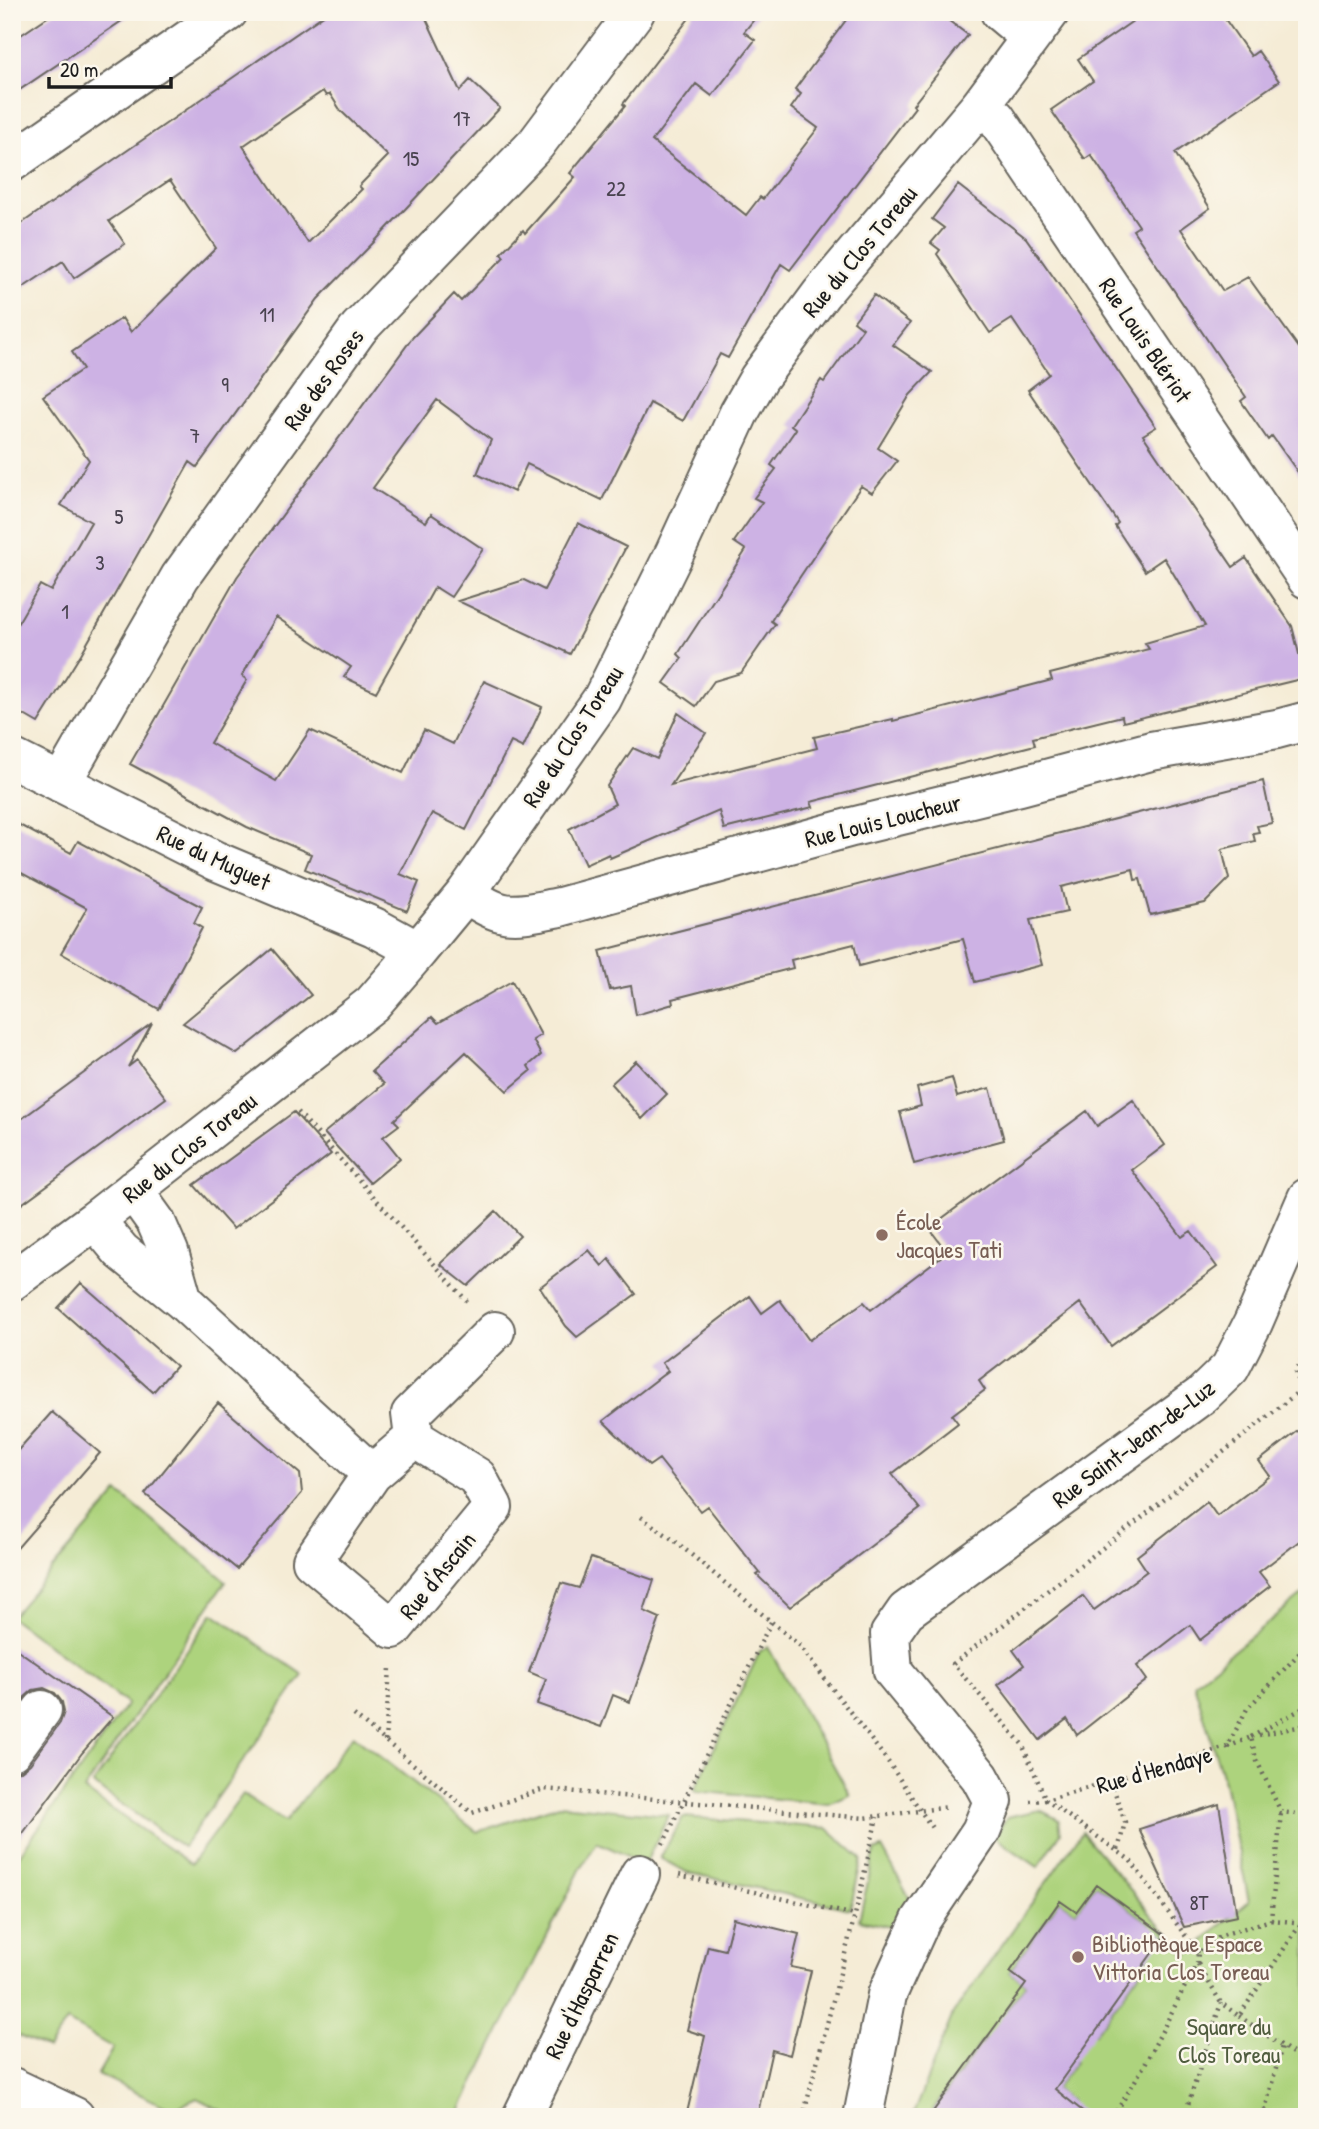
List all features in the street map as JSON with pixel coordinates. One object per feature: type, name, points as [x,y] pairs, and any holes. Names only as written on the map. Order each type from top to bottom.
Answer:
[{"type":"street","points":[[12,162],[228,12]]},
{"type":"street","name":"Rue des Roses","points":[[61,783],[180,577],[359,328],[536,144],[635,12]]},
{"type":"street","points":[[1000,12],[1040,25]]},
{"type":"street","name":"Rue du Clos Toreau","points":[[12,1280],[95,1220],[372,1004],[466,893],[602,699],[675,552],[739,412],[759,378],[821,294],[980,106],[1040,25]]},
{"type":"street","name":"Rue Louis Blériot","points":[[980,106],[996,118],[1307,579]]},
{"type":"street","name":"Rue Louis Loucheur","points":[[466,893],[498,913],[519,914],[560,907],[852,827],[1151,751],[1307,722]]},
{"type":"street","name":"Rue du Muguet","points":[[12,758],[216,861],[374,927],[418,951]]},
{"type":"street","points":[[133,1190],[160,1232],[169,1252],[183,1301]]},
{"type":"street","name":"Rue Saint-Jean-de-Luz","points":[[993,1801],[980,1777],[893,1671],[890,1633],[906,1611],[1202,1395],[1230,1368],[1254,1323],[1307,1198]]},
{"type":"street","points":[[95,1220],[121,1251],[183,1301],[372,1474]]},
{"type":"street","points":[[414,1438],[411,1414],[495,1331]]},
{"type":"street","name":"Rue d'Ascain","points":[[414,1438],[477,1477],[493,1507],[393,1629],[312,1562],[372,1474],[414,1438]]},
{"type":"street","points":[[12,1751],[42,1710]]},
{"type":"street","points":[[863,2117],[887,1995],[921,1920],[981,1831],[993,1801]]},
{"type":"street","name":"Rue d'Hasparren","points":[[523,2117],[647,1868]]},
{"type":"street","points":[[12,2087],[75,2117]]},
{"type":"path","points":[[272,1082],[495,1331]]},
{"type":"path","points":[[1113,2117],[1144,2066],[1197,1964],[1198,1953],[1130,1860],[1046,1800],[1022,1744],[953,1664],[1305,1386],[1295,1374],[1307,1347]]},
{"type":"path","points":[[641,1517],[675,1541],[799,1645],[889,1762],[957,1866]]},
{"type":"path","points":[[771,1622],[683,1802],[647,1868],[855,1915]]},
{"type":"path","points":[[385,1741],[393,1629]]},
{"type":"path","name":"Rue d'Hendaye","points":[[385,1741],[472,1813],[544,1789],[864,1818],[993,1801],[1046,1800],[1227,1747],[1247,1709],[1307,1645]]},
{"type":"path","points":[[1227,1747],[1307,1706]]},
{"type":"path","points":[[354,1715],[385,1741]]},
{"type":"path","points":[[1251,1737],[1307,1724]]},
{"type":"path","points":[[1251,1737],[1256,1759],[1282,1812],[1270,1920]]},
{"type":"path","points":[[1111,1781],[1125,1822],[1118,1850]]},
{"type":"path","points":[[1282,1812],[1307,1815]]},
{"type":"path","points":[[803,2117],[855,1915],[877,1817]]},
{"type":"path","points":[[1198,1953],[1222,1935],[1270,1920],[1305,1922]]},
{"type":"path","points":[[1239,2016],[1305,1922]]},
{"type":"path","points":[[1197,1964],[1221,2003],[1307,2063]]},
{"type":"path","points":[[1184,2117],[1221,2003]]},
{"type":"path","points":[[1263,2117],[1282,2046]]},
{"type":"green space","points":[[118,1492],[226,1581],[84,1790],[191,1864],[243,1794],[285,1822],[353,1735],[477,1832],[559,1805],[669,1815],[645,1864],[597,1842],[580,1870],[457,2117],[234,2117],[197,2098],[172,2110],[98,2074],[113,2048],[67,2021],[48,2049],[12,2033],[12,1865],[127,1704],[12,1616]]},
{"type":"green space","name":"Square du Clos Toreau","points":[[1307,1591],[1307,2117],[1061,2117],[1071,2102],[1055,2089],[1075,2062],[1061,2051],[1079,2023],[1095,2034],[1146,1963],[1130,1951],[1150,1924],[1096,1885],[1076,1912],[1060,1901],[1010,1972],[1026,1984],[1006,2010],[1020,2022],[1001,2051],[984,2039],[933,2110],[940,2117],[912,2117],[953,2014],[1082,1832],[1186,1956],[1249,1901],[1224,1782],[1194,1683]]},
{"type":"green space","points":[[213,1613],[303,1675],[183,1847],[93,1784]]},
{"type":"green space","points":[[768,1647],[850,1795],[829,1804],[694,1791],[760,1651]]},
{"type":"green space","points":[[1040,1810],[1059,1820],[1061,1833],[1038,1867],[994,1837],[1007,1817]]},
{"type":"green space","points":[[683,1817],[827,1828],[862,1859],[850,1909],[686,1872],[660,1858]]},
{"type":"green space","points":[[882,1848],[912,1903],[894,1928],[859,1920],[875,1851]]},
{"type":"building","points":[[55,12],[135,12],[12,95],[12,41]]},
{"type":"building","points":[[328,12],[423,12],[460,91],[470,80],[500,108],[318,299],[197,467],[190,462],[81,654],[38,723],[12,708],[12,633],[40,585],[51,591],[91,522],[61,505],[89,460],[43,396],[83,369],[72,352],[122,318],[131,332],[216,248],[170,180],[109,221],[125,244],[74,278],[63,261],[12,295],[12,230]],"holes":[[[323,91],[326,96],[330,94],[341,111],[388,156],[359,186],[362,189],[308,243],[243,146]]]},
{"type":"building","points":[[694,12],[760,12],[744,32],[755,40],[712,96],[696,84],[652,141],[746,215],[760,197],[763,199],[818,128],[791,108],[801,94],[795,89],[852,12],[937,12],[968,35],[790,270],[781,264],[728,358],[720,354],[683,421],[650,403],[602,500],[527,464],[514,492],[477,474],[491,440],[437,400],[373,488],[426,522],[431,514],[483,549],[451,597],[435,587],[376,692],[344,677],[351,667],[276,617],[242,676],[247,680],[210,743],[276,781],[310,730],[403,773],[424,730],[453,744],[484,681],[542,707],[523,748],[511,742],[466,830],[432,813],[400,874],[419,882],[407,911],[305,869],[311,854],[247,827],[130,764],[237,577],[413,337],[454,294],[461,301],[504,257],[501,253],[523,230],[525,233],[575,177],[570,173],[625,106],[623,104]]},
{"type":"building","points":[[1146,12],[1220,12],[1251,56],[1258,51],[1279,81],[1175,153],[1210,208],[1181,229],[1223,291],[1248,277],[1307,359],[1307,485],[1272,436],[1268,440],[1241,401],[1246,397],[1133,230],[1139,226],[1091,155],[1085,159],[1051,110],[1093,81],[1078,59]]},
{"type":"building","points":[[958,185],[1026,238],[1156,427],[1143,435],[1233,567],[1246,558],[1292,626],[1305,678],[1123,722],[1122,716],[1033,738],[1035,745],[811,802],[813,807],[724,829],[719,811],[610,858],[609,854],[585,865],[569,829],[615,804],[607,786],[633,748],[657,759],[678,713],[706,733],[671,785],[817,748],[814,737],[893,721],[1052,680],[1050,674],[1149,649],[1145,643],[1205,626],[1164,558],[1145,571],[1115,526],[1118,523],[1028,390],[1049,374],[1012,319],[990,333],[937,254],[940,250],[931,243],[944,228],[932,219]]},
{"type":"building","points":[[874,295],[910,323],[893,345],[932,372],[910,395],[878,448],[897,461],[872,493],[861,486],[777,611],[771,621],[775,624],[741,673],[714,681],[696,706],[664,683],[682,658],[678,654],[746,550],[734,542],[762,502],[754,498],[776,469],[771,465],[796,429],[791,425],[821,380],[824,382],[863,328],[854,321]]},
{"type":"building","points":[[578,523],[626,547],[570,654],[458,601],[524,580],[544,590]]},
{"type":"building","points":[[1263,781],[1272,823],[1257,826],[1259,832],[1253,833],[1255,841],[1222,849],[1229,879],[1205,903],[1150,915],[1140,879],[1135,880],[1133,869],[1061,887],[1067,912],[1030,920],[1042,965],[975,982],[963,939],[859,966],[854,944],[791,960],[793,968],[672,999],[673,1004],[636,1015],[631,986],[610,990],[600,951]]},
{"type":"building","points":[[12,821],[71,853],[78,841],[202,907],[194,923],[202,928],[159,1009],[61,953],[87,908],[12,868]]},
{"type":"building","points":[[272,949],[311,995],[237,1054],[183,1023]]},
{"type":"building","points":[[512,981],[541,1035],[533,1040],[541,1055],[528,1066],[531,1071],[507,1091],[466,1052],[394,1120],[399,1125],[383,1137],[400,1158],[370,1183],[324,1133],[384,1084],[372,1071],[432,1017],[438,1023]]},
{"type":"building","points":[[152,1023],[128,1067],[137,1060],[166,1098],[12,1211],[12,1126]]},
{"type":"building","points":[[636,1061],[667,1094],[642,1119],[611,1084]]},
{"type":"building","points":[[952,1078],[957,1097],[990,1088],[1004,1140],[914,1164],[900,1112],[921,1106],[917,1088]]},
{"type":"building","points":[[1133,1100],[1165,1145],[1132,1170],[1182,1237],[1191,1231],[1217,1267],[1111,1346],[1080,1303],[979,1381],[985,1390],[952,1415],[958,1423],[892,1474],[920,1509],[790,1607],[757,1575],[760,1573],[707,1506],[700,1511],[659,1459],[649,1466],[603,1421],[668,1371],[662,1363],[750,1296],[762,1313],[780,1300],[809,1340],[864,1302],[871,1310],[947,1252],[929,1228],[1087,1111],[1097,1126]]},
{"type":"building","points":[[294,1112],[331,1154],[233,1229],[194,1185]]},
{"type":"building","points":[[496,1211],[520,1236],[468,1286],[440,1264]]},
{"type":"building","points":[[589,1250],[602,1266],[609,1259],[636,1294],[577,1337],[566,1326],[540,1287]]},
{"type":"building","points":[[81,1283],[176,1366],[153,1392],[58,1308]]},
{"type":"building","points":[[218,1403],[300,1474],[302,1493],[237,1569],[145,1494]]},
{"type":"building","points":[[52,1412],[100,1453],[12,1554],[12,1457]]},
{"type":"building","points":[[1307,1424],[1307,1535],[1259,1572],[1270,1586],[1200,1640],[1190,1625],[1137,1666],[1147,1680],[1077,1735],[1067,1719],[1040,1740],[998,1685],[1024,1665],[1013,1650],[1083,1596],[1094,1610],[1147,1571],[1137,1556],[1207,1502],[1217,1516],[1270,1476],[1259,1461]]},
{"type":"building","points":[[591,1558],[654,1580],[644,1611],[660,1618],[630,1702],[613,1695],[601,1727],[537,1704],[546,1679],[529,1672],[561,1583],[579,1588]]},
{"type":"building","points":[[12,1646],[113,1717],[82,1753],[12,1848],[12,1772],[21,1771],[30,1764],[60,1723],[64,1712],[62,1702],[55,1693],[44,1688],[33,1690],[12,1714]]},
{"type":"building","points":[[1219,1804],[1237,1916],[1184,1927],[1139,1829]]},
{"type":"building","points":[[1096,1885],[1165,1935],[1055,2089],[1090,2117],[929,2117],[1026,1984],[1010,1972],[1060,1901],[1076,1912]]},
{"type":"building","points":[[733,1918],[799,1934],[791,1967],[811,1971],[790,2055],[772,2050],[757,2117],[686,2117],[705,2036],[687,2030],[708,1946],[725,1950]]},
{"type":"place","name":"École Jacques Tati","points":[[882,1235]]},
{"type":"place","name":"Bibliothèque Espace Vittoria Clos Toreau","points":[[1078,1957]]}]
